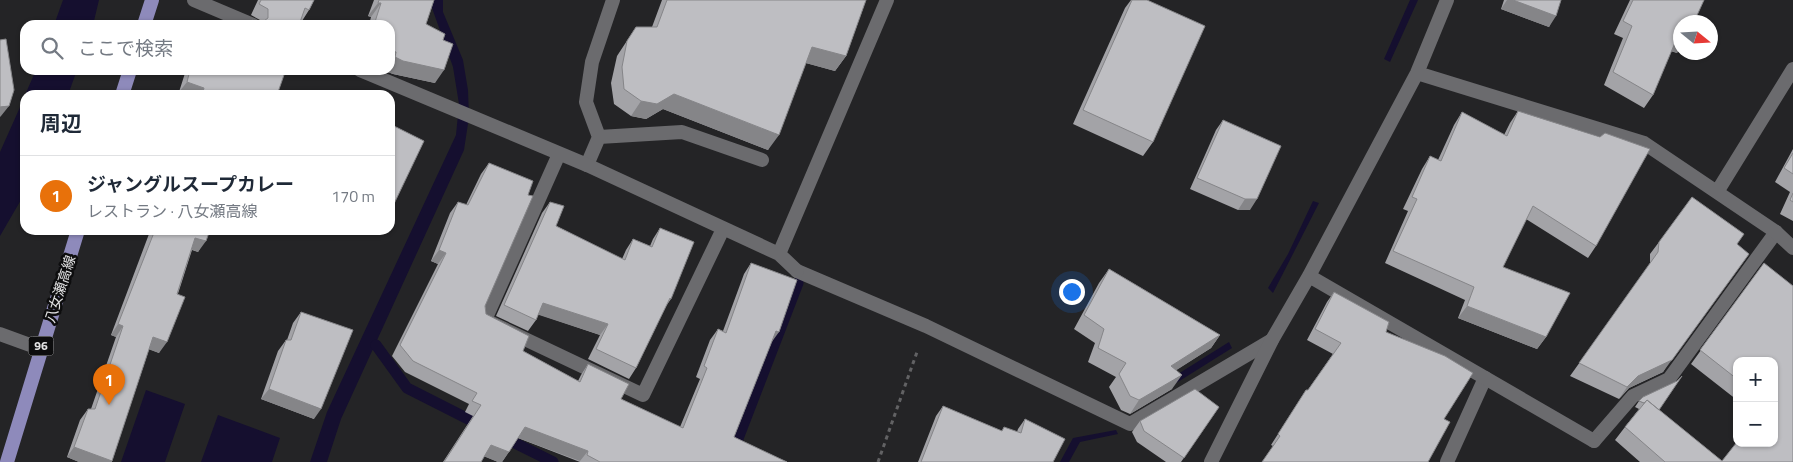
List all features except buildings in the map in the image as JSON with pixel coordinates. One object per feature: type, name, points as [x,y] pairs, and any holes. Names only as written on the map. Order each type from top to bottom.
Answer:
[{"type":"main road","points":[[146,20],[152,0]]},
{"type":"main road","points":[[124,90],[128,75]]},
{"type":"main road","name":"八女瀬高線","points":[[6,462],[76,235]]},
{"type":"street","points":[[194,0],[241,20]]},
{"type":"street","points":[[587,165],[599,137],[586,102],[592,62],[613,0]]},
{"type":"street","points":[[779,254],[887,0]]},
{"type":"street","points":[[1211,462],[1272,340],[1309,276],[1417,73],[1447,0]]},
{"type":"street","points":[[1717,192],[1793,69]]},
{"type":"street","points":[[1417,73],[1644,143],[1776,232],[1793,248]]},
{"type":"street","points":[[372,75],[587,165],[779,254],[797,271],[926,326],[1130,424],[1272,340]]},
{"type":"street","points":[[599,137],[682,132],[762,160]]},
{"type":"street","points":[[559,154],[485,320],[643,395],[723,228]]},
{"type":"street","points":[[1309,276],[1594,441],[1633,396],[1669,379],[1776,232]]},
{"type":"street","points":[[0,334],[40,349]]},
{"type":"street","points":[[1447,462],[1486,378]]},
{"type":"path","points":[[878,462],[926,326]]},
{"type":"shaded area","points":[[63,0],[99,0],[94,20],[56,20]]},
{"type":"shaded area","points":[[432,0],[443,0],[443,12],[463,60],[468,90],[469,117],[464,150],[341,419],[327,462],[310,462],[327,412],[456,135],[459,104],[453,67],[432,8]]},
{"type":"shaded area","points":[[1410,0],[1418,0],[1390,62],[1384,59]]},
{"type":"shaded area","points":[[34,75],[75,75],[70,90],[27,90]]},
{"type":"shaded area","points":[[20,107],[20,202],[0,236],[0,152]]},
{"type":"shaded area","points":[[1313,201],[1319,203],[1273,293],[1268,288],[1288,254]]},
{"type":"shaded area","points":[[1229,342],[1232,348],[1130,412],[1127,406]]},
{"type":"shaded area","points":[[146,390],[185,404],[165,462],[121,462]]},
{"type":"shaded area","points":[[218,415],[280,438],[272,462],[201,462]]},
{"type":"shaded area","points":[[1116,430],[1118,434],[1080,442],[1069,462],[1060,462],[1073,438]]},
{"type":"waterway","points":[[729,462],[798,283]]},
{"type":"waterway","points":[[376,345],[407,388],[484,427]]},
{"type":"waterway","points":[[503,437],[553,462]]},
{"type":"place","name":"ジャングルスープカレー","points":[[109,405]]}]
